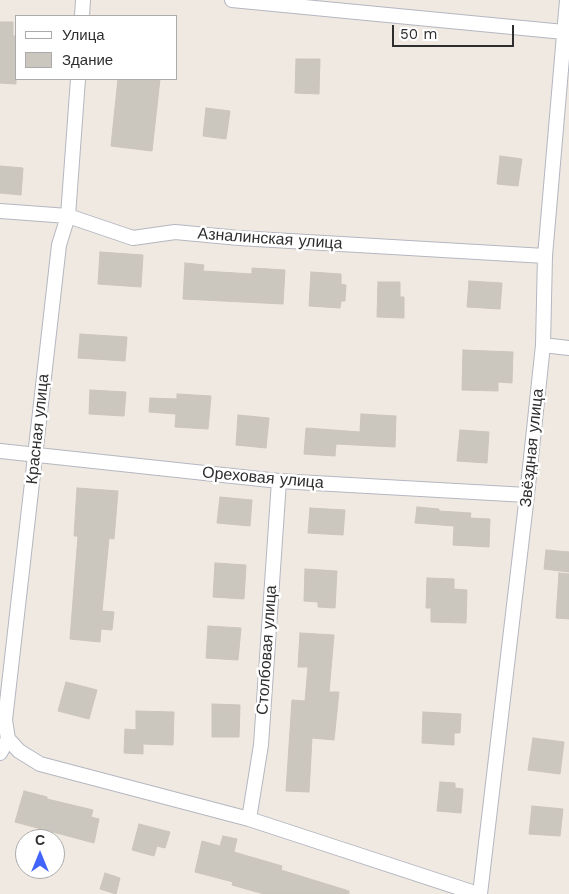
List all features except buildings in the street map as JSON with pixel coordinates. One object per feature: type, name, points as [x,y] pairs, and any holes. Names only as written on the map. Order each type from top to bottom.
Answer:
[{"type":"street","points":[[82,15],[83,0]]},
{"type":"street","points":[[232,0],[564,32]]},
{"type":"street","name":"Звёздная улица","points":[[479,894],[527,495],[542,345],[545,256],[566,0]]},
{"type":"street","name":"Красная улица","points":[[8,739],[6,720],[59,246],[68,216],[78,80]]},
{"type":"street","name":"Азналинская улица","points":[[0,211],[68,216],[133,238],[175,232],[239,238],[545,256]]},
{"type":"street","points":[[542,345],[569,348]]},
{"type":"street","name":"Ореховая улица","points":[[0,451],[36,453],[278,481],[527,495]]},
{"type":"street","name":"Столбовая улица","points":[[249,818],[261,745],[278,481]]},
{"type":"street","points":[[0,753],[8,739],[19,751],[40,764],[249,818],[479,894]]}]
